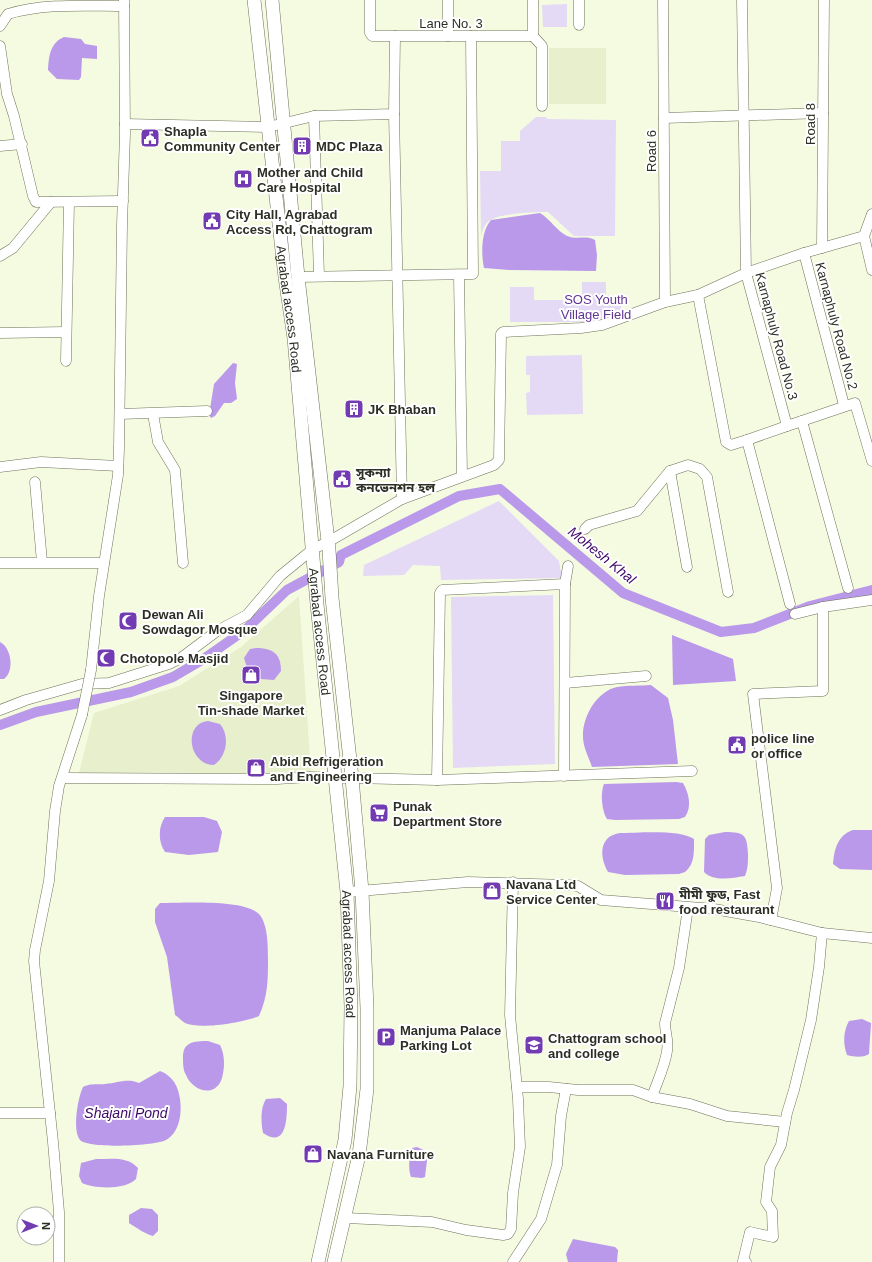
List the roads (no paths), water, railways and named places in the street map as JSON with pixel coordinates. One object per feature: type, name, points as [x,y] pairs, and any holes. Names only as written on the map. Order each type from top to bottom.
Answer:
[{"type":"main road","name":"Agrabad access Road","points":[[254,0],[294,338],[317,604],[347,892],[351,1007],[350,1086],[345,1140],[318,1262]]},
{"type":"main road","name":"Agrabad access Road","points":[[272,0],[298,277],[328,546],[362,891],[367,1008],[367,1089],[359,1155],[346,1218],[334,1262]]},
{"type":"street","name":"Lane No. 3","points":[[370,0],[370,33],[372,36],[533,36]]},
{"type":"street","points":[[448,0],[448,36]]},
{"type":"street","points":[[533,0],[533,36],[542,46],[542,106]]},
{"type":"street","points":[[579,0],[579,25]]},
{"type":"street","name":"Road 6","points":[[663,0],[665,302]]},
{"type":"street","name":"Karnaphuly Road No.3","points":[[742,0],[746,273],[787,426]]},
{"type":"street","name":"Road 8","points":[[822,248],[824,0]]},
{"type":"street","points":[[0,26],[8,14],[22,10],[124,3],[125,124],[118,466],[91,670],[82,715],[63,778],[59,786],[55,811],[49,881],[34,961],[59,1212],[59,1262]]},
{"type":"street","points":[[395,36],[394,114],[396,276],[402,499]]},
{"type":"street","points":[[298,277],[471,275],[473,273],[471,36]]},
{"type":"street","points":[[0,46],[7,94],[22,144],[33,196],[36,202],[123,201]]},
{"type":"street","points":[[664,118],[823,113]]},
{"type":"street","points":[[125,124],[268,127],[314,116],[394,114]]},
{"type":"street","points":[[314,116],[319,276]]},
{"type":"street","points":[[0,146],[22,144]]},
{"type":"street","points":[[0,256],[13,248],[51,202]]},
{"type":"street","points":[[66,361],[69,202]]},
{"type":"street","points":[[872,214],[864,236],[872,270]]},
{"type":"street","points":[[0,710],[26,700],[82,684],[109,682],[169,664],[181,658],[217,631],[247,615],[280,576],[313,552],[328,546],[402,499],[494,465],[499,460],[501,332],[581,328],[602,325],[665,302],[698,295],[746,273],[804,253],[864,236]]},
{"type":"street","name":"Karnaphuly Road No.2","points":[[804,253],[844,405]]},
{"type":"street","points":[[459,275],[462,476]]},
{"type":"street","points":[[698,295],[726,442],[731,445],[844,405],[856,404],[872,461]]},
{"type":"street","points":[[0,333],[66,332]]},
{"type":"street","points":[[120,414],[208,411]]},
{"type":"street","points":[[153,414],[158,442],[175,470],[183,563]]},
{"type":"street","points":[[802,421],[848,588]]},
{"type":"street","points":[[747,440],[790,604]]},
{"type":"street","points":[[0,467],[41,462],[118,466]]},
{"type":"street","points":[[585,529],[588,525],[638,511],[670,471],[688,465],[700,469],[707,477],[728,592]]},
{"type":"street","points":[[670,471],[687,566]]},
{"type":"street","points":[[35,482],[42,562]]},
{"type":"street","points":[[0,563],[104,563]]},
{"type":"street","points":[[564,776],[565,584],[568,566]]},
{"type":"street","points":[[437,780],[440,593],[442,590],[565,584]]},
{"type":"street","points":[[795,614],[823,607],[872,600]]},
{"type":"street","points":[[771,920],[777,888],[753,694],[823,691],[823,607]]},
{"type":"street","points":[[565,682],[646,676]]},
{"type":"street","points":[[63,778],[352,778],[437,780],[692,770]]},
{"type":"street","points":[[347,892],[468,882],[512,882],[578,886],[601,900],[714,909],[771,920],[822,933],[872,938]]},
{"type":"street","points":[[346,1218],[432,1222],[482,1233],[503,1236],[508,1234],[512,1225],[513,1193],[520,1147],[517,1086],[510,1015],[512,882]]},
{"type":"street","points":[[652,1097],[667,1052],[668,1039],[665,1032],[665,1023],[680,968],[688,908]]},
{"type":"street","points":[[746,1262],[743,1261],[750,1232],[773,1237],[772,1211],[766,1202],[770,1167],[781,1145],[785,1122],[811,1020],[819,967],[822,933]]},
{"type":"street","points":[[517,1086],[549,1087],[566,1090],[633,1090],[652,1097],[690,1104],[727,1116],[785,1122]]},
{"type":"street","points":[[514,1262],[541,1218],[557,1166],[561,1116],[566,1090]]},
{"type":"street","points":[[0,1113],[50,1113]]},
{"type":"water","points":[[64,37],[81,39],[85,44],[97,46],[97,59],[82,58],[81,77],[79,80],[57,79],[48,70],[51,50],[59,40]]},
{"type":"water","points":[[540,213],[567,236],[595,240],[597,255],[596,271],[509,270],[484,268],[482,256],[484,236],[485,230],[491,220]]},
{"type":"water","points":[[233,363],[237,364],[235,383],[237,399],[231,403],[224,403],[215,416],[211,418],[209,415],[214,384]]},
{"type":"water","points":[[672,635],[733,659],[736,681],[673,685]]},
{"type":"water","points":[[0,642],[7,649],[10,659],[10,671],[4,679],[0,679]]},
{"type":"water","points":[[250,649],[267,649],[278,656],[281,671],[274,680],[261,679],[248,671],[244,658]]},
{"type":"water","points":[[651,685],[668,698],[673,720],[678,764],[592,767],[583,741],[583,729],[588,713],[597,699],[610,689],[617,687]]},
{"type":"water","points":[[208,721],[220,724],[226,740],[226,746],[222,756],[214,765],[205,763],[199,758],[194,752],[192,744],[192,736],[195,729],[200,723]]},
{"type":"water","points":[[683,783],[687,791],[689,804],[685,817],[679,819],[615,820],[607,819],[605,816],[602,797],[604,784]]},
{"type":"water","points":[[165,817],[204,817],[217,821],[222,832],[218,852],[189,855],[165,852],[161,844],[160,830]]},
{"type":"water","points":[[853,830],[872,830],[872,870],[840,869],[833,864],[834,853],[840,839],[848,832]]},
{"type":"water","points":[[658,832],[688,836],[694,839],[691,865],[685,872],[679,874],[625,875],[608,872],[603,860],[603,848],[608,838],[620,833]]},
{"type":"water","points":[[725,832],[741,834],[746,839],[748,860],[745,876],[718,878],[704,872],[705,839],[709,835]]},
{"type":"water","points":[[160,903],[227,904],[251,909],[259,914],[266,929],[268,942],[268,981],[266,995],[259,1016],[233,1023],[201,1026],[185,1023],[175,1015],[167,957],[155,922],[155,909]]},
{"type":"water","points":[[862,1019],[871,1023],[869,1054],[858,1057],[847,1055],[844,1038],[847,1025],[849,1021]]},
{"type":"water","points":[[208,1041],[220,1045],[224,1057],[224,1070],[219,1084],[215,1088],[204,1090],[199,1089],[189,1081],[184,1071],[183,1055],[187,1045],[196,1042]]},
{"type":"water","name":"Shajani Pond","points":[[160,1071],[172,1079],[178,1090],[180,1099],[181,1110],[179,1122],[171,1137],[166,1140],[149,1144],[122,1146],[95,1145],[80,1140],[76,1129],[76,1121],[79,1098],[83,1087],[126,1081],[139,1083]]},
{"type":"water","points":[[280,1098],[287,1104],[284,1130],[281,1135],[271,1137],[263,1133],[261,1120],[262,1111],[266,1099]]},
{"type":"water","points":[[417,1147],[428,1152],[425,1177],[422,1178],[411,1177],[409,1171],[412,1148]]},
{"type":"water","points":[[96,1159],[118,1159],[134,1164],[138,1168],[136,1179],[131,1183],[118,1187],[102,1187],[82,1183],[79,1176],[81,1163]]},
{"type":"water","points":[[141,1208],[152,1209],[158,1215],[158,1231],[153,1236],[144,1233],[129,1223],[129,1215]]},
{"type":"water","points":[[573,1239],[615,1247],[618,1250],[617,1262],[568,1262],[566,1254]]},
{"type":"waterway","name":"Mohesh Khal","points":[[0,725],[36,712],[131,692],[173,677],[202,660],[245,630],[287,590],[339,562],[341,555],[459,496],[500,489],[623,593],[721,632],[754,628],[810,606],[872,590]]},
{"type":"place","name":"Shapla Community Center","points":[[150,138]]},
{"type":"place","name":"MDC Plaza","points":[[302,146]]},
{"type":"place","name":"Mother and Child Care Hospital","points":[[243,179]]},
{"type":"place","name":"City Hall, Agrabad Access Rd, Chattogram","points":[[212,221]]},
{"type":"place","name":"JK Bhaban","points":[[354,409]]},
{"type":"place","name":"সুকন্যা কনভেনশন হল","points":[[342,479]]},
{"type":"place","name":"Dewan Ali Sowdagor Mosque","points":[[128,621]]},
{"type":"place","name":"Chotopole Masjid","points":[[106,658]]},
{"type":"place","name":"Singapore Tin-shade Market","points":[[251,675]]},
{"type":"place","name":"police line or office","points":[[737,745]]},
{"type":"place","name":"Abid Refrigeration and Engineering","points":[[256,768]]},
{"type":"place","name":"Punak Department Store","points":[[379,813]]},
{"type":"place","name":"Navana Ltd Service Center","points":[[492,891]]},
{"type":"place","name":"মীমী ফুড, Fast food restaurant","points":[[665,901]]},
{"type":"place","name":"Manjuma Palace Parking Lot","points":[[386,1037]]},
{"type":"place","name":"Chattogram school and college","points":[[534,1045]]},
{"type":"place","name":"Navana Furniture","points":[[313,1154]]},
{"type":"park label","name":"SOS Youth Village Field","points":[[596,306]]}]
